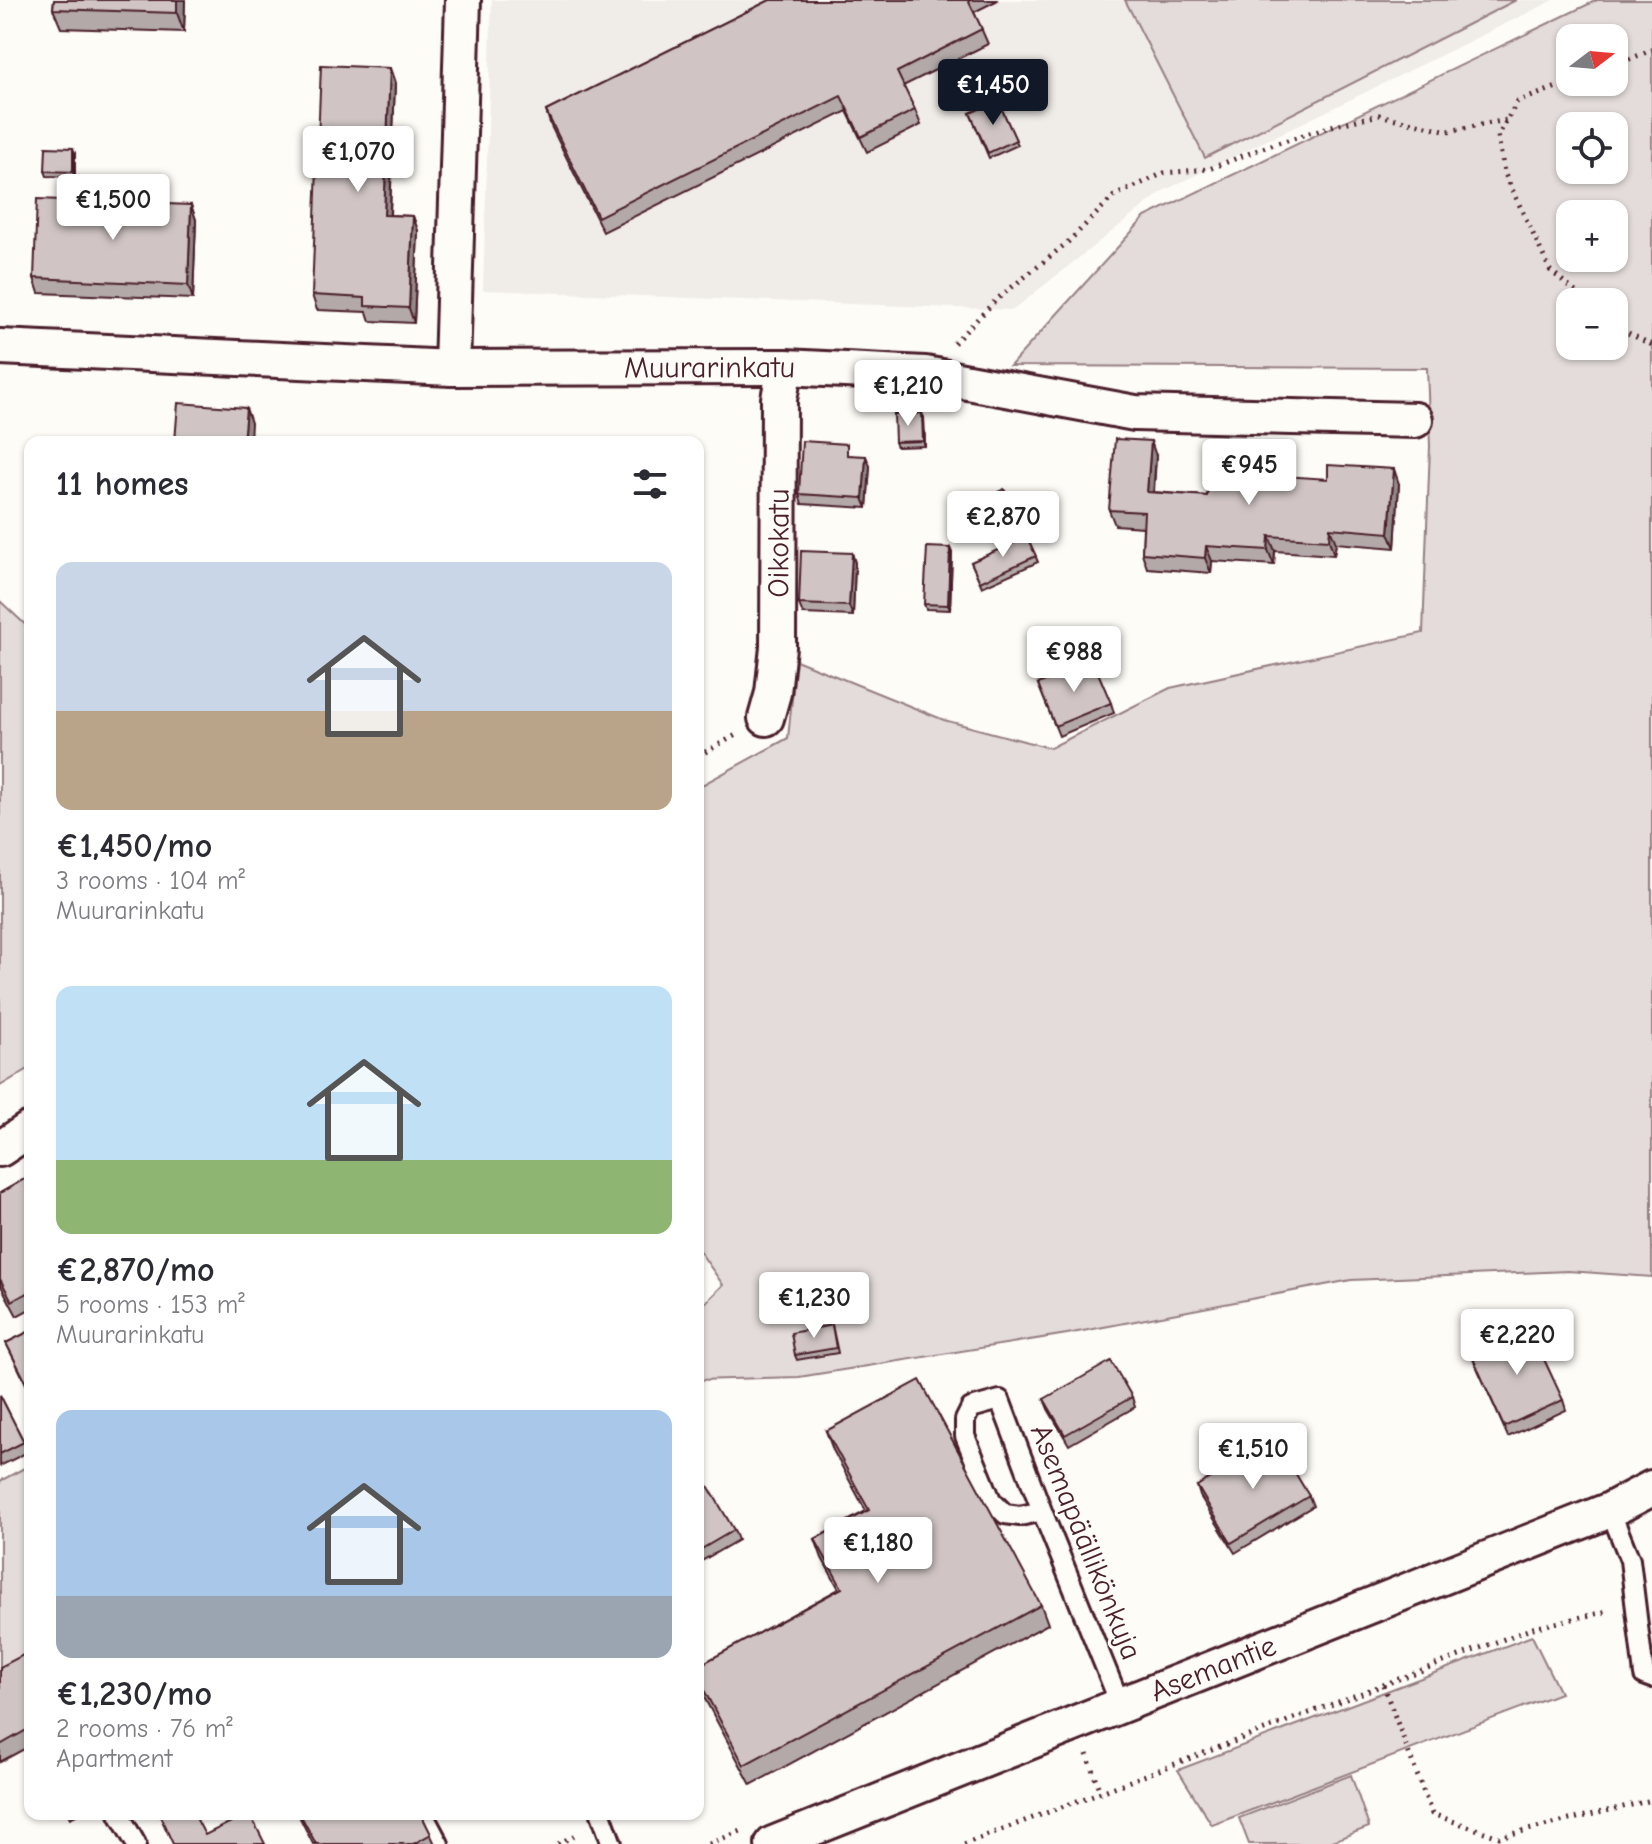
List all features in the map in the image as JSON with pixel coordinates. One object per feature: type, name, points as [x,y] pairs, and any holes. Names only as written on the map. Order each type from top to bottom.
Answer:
[{"type":"street","points":[[452,368],[463,0]]},
{"type":"street","name":"Muurarinkatu","points":[[0,347],[452,368],[785,367],[925,374],[1135,413],[1415,420]]},
{"type":"street","name":"Oikokatu","points":[[766,718],[773,693],[778,647],[779,399],[785,367]]},
{"type":"street","points":[[0,1149],[24,1133]]},
{"type":"street","name":"Asemantie","points":[[773,1844],[1610,1510],[1652,1488]]},
{"type":"lane","name":"Asemapäällikönkuja","points":[[1042,1511],[1020,1516],[1005,1514],[991,1500],[965,1436],[965,1420],[971,1408],[1000,1400],[1121,1706]]},
{"type":"lane","points":[[1610,1510],[1630,1560],[1644,1675],[1652,1678]]},
{"type":"lane","points":[[122,1820],[136,1844]]},
{"type":"lane","points":[[426,1820],[439,1844]]},
{"type":"lane","points":[[603,1820],[612,1844]]},
{"type":"path","points":[[1628,59],[1652,50]]},
{"type":"path","points":[[1556,87],[1517,102],[1498,136],[1504,172],[1550,270],[1571,288]]},
{"type":"path","points":[[925,374],[996,300],[1068,242],[1114,196],[1164,173],[1209,169],[1268,146],[1379,115],[1448,131],[1507,120]]},
{"type":"path","points":[[1628,333],[1652,345]]},
{"type":"path","points":[[964,1844],[1533,1628],[1635,1605]]},
{"type":"path","points":[[1383,1685],[1432,1814],[1499,1837],[1652,1800]]},
{"type":"shaded area","points":[[492,0],[1554,0],[1163,191],[1013,310],[483,290]]},
{"type":"shaded area","points":[[1125,0],[1516,0],[1205,158]]},
{"type":"shaded area","points":[[1597,0],[1652,0],[1652,1277],[1568,1271],[1351,1280],[1067,1334],[799,1377],[704,1380],[704,1304],[723,1285],[704,1258],[704,784],[788,738],[796,660],[944,720],[1050,748],[1170,688],[1423,633],[1430,446],[1427,368],[1010,366],[1145,217]]},
{"type":"shaded area","points":[[0,601],[24,623],[24,1072],[0,1086]]},
{"type":"shaded area","points":[[24,1468],[24,1666],[0,1680],[0,1481]]},
{"type":"shaded area","points":[[1532,1636],[1560,1693],[1212,1825],[1178,1770]]},
{"type":"shaded area","points":[[1351,1775],[1369,1827],[1325,1844],[1249,1844],[1239,1818]]},
{"type":"building","points":[[54,0],[177,0],[177,13],[53,9]]},
{"type":"building","points":[[770,0],[968,0],[982,29],[897,72],[915,110],[861,137],[841,96],[598,217],[546,111]]},
{"type":"building","points":[[321,65],[390,68],[384,215],[413,216],[409,308],[365,306],[365,298],[312,295]]},
{"type":"building","points":[[998,101],[1016,140],[988,153],[970,113]]},
{"type":"building","points":[[46,147],[73,148],[73,172],[45,171]]},
{"type":"building","points":[[37,199],[191,205],[188,285],[34,278]]},
{"type":"building","points":[[178,403],[246,408],[244,436],[175,436]]},
{"type":"building","points":[[922,413],[923,441],[895,442],[894,414]]},
{"type":"building","points":[[1115,439],[1151,441],[1147,492],[1207,496],[1208,485],[1268,489],[1269,475],[1328,479],[1328,465],[1394,469],[1389,533],[1330,528],[1329,540],[1269,536],[1268,550],[1206,546],[1205,558],[1142,553],[1144,512],[1109,510]]},
{"type":"building","points":[[802,441],[847,444],[847,455],[866,456],[863,498],[799,494]]},
{"type":"building","points":[[1004,489],[1012,507],[967,529],[959,511]]},
{"type":"building","points":[[1027,537],[1036,556],[980,582],[971,562]]},
{"type":"building","points":[[927,547],[950,548],[948,605],[924,604]]},
{"type":"building","points":[[801,551],[852,553],[849,606],[799,604]]},
{"type":"building","points":[[1093,661],[1111,703],[1055,726],[1038,684]]},
{"type":"building","points":[[24,1179],[24,1295],[12,1301],[0,1279],[0,1193]]},
{"type":"building","points":[[832,1325],[836,1348],[795,1355],[791,1333]]},
{"type":"building","points":[[1529,1327],[1563,1400],[1504,1427],[1471,1354]]},
{"type":"building","points":[[24,1334],[24,1378],[6,1343]]},
{"type":"building","points":[[1111,1361],[1132,1397],[1065,1435],[1044,1399]]},
{"type":"building","points":[[920,1380],[1041,1605],[744,1765],[704,1690],[704,1663],[842,1588],[815,1539],[869,1510],[826,1431]]},
{"type":"building","points":[[0,1395],[24,1442],[0,1454]]},
{"type":"building","points":[[1275,1439],[1309,1496],[1231,1543],[1197,1486]]},
{"type":"building","points":[[707,1484],[734,1530],[704,1548],[704,1486]]},
{"type":"building","points":[[24,1657],[24,1731],[0,1745],[0,1667]]},
{"type":"building","points":[[162,1820],[197,1820],[205,1835],[235,1820],[253,1820],[265,1844],[173,1844]]},
{"type":"building","points":[[303,1820],[424,1820],[431,1834],[413,1844],[316,1844]]}]
